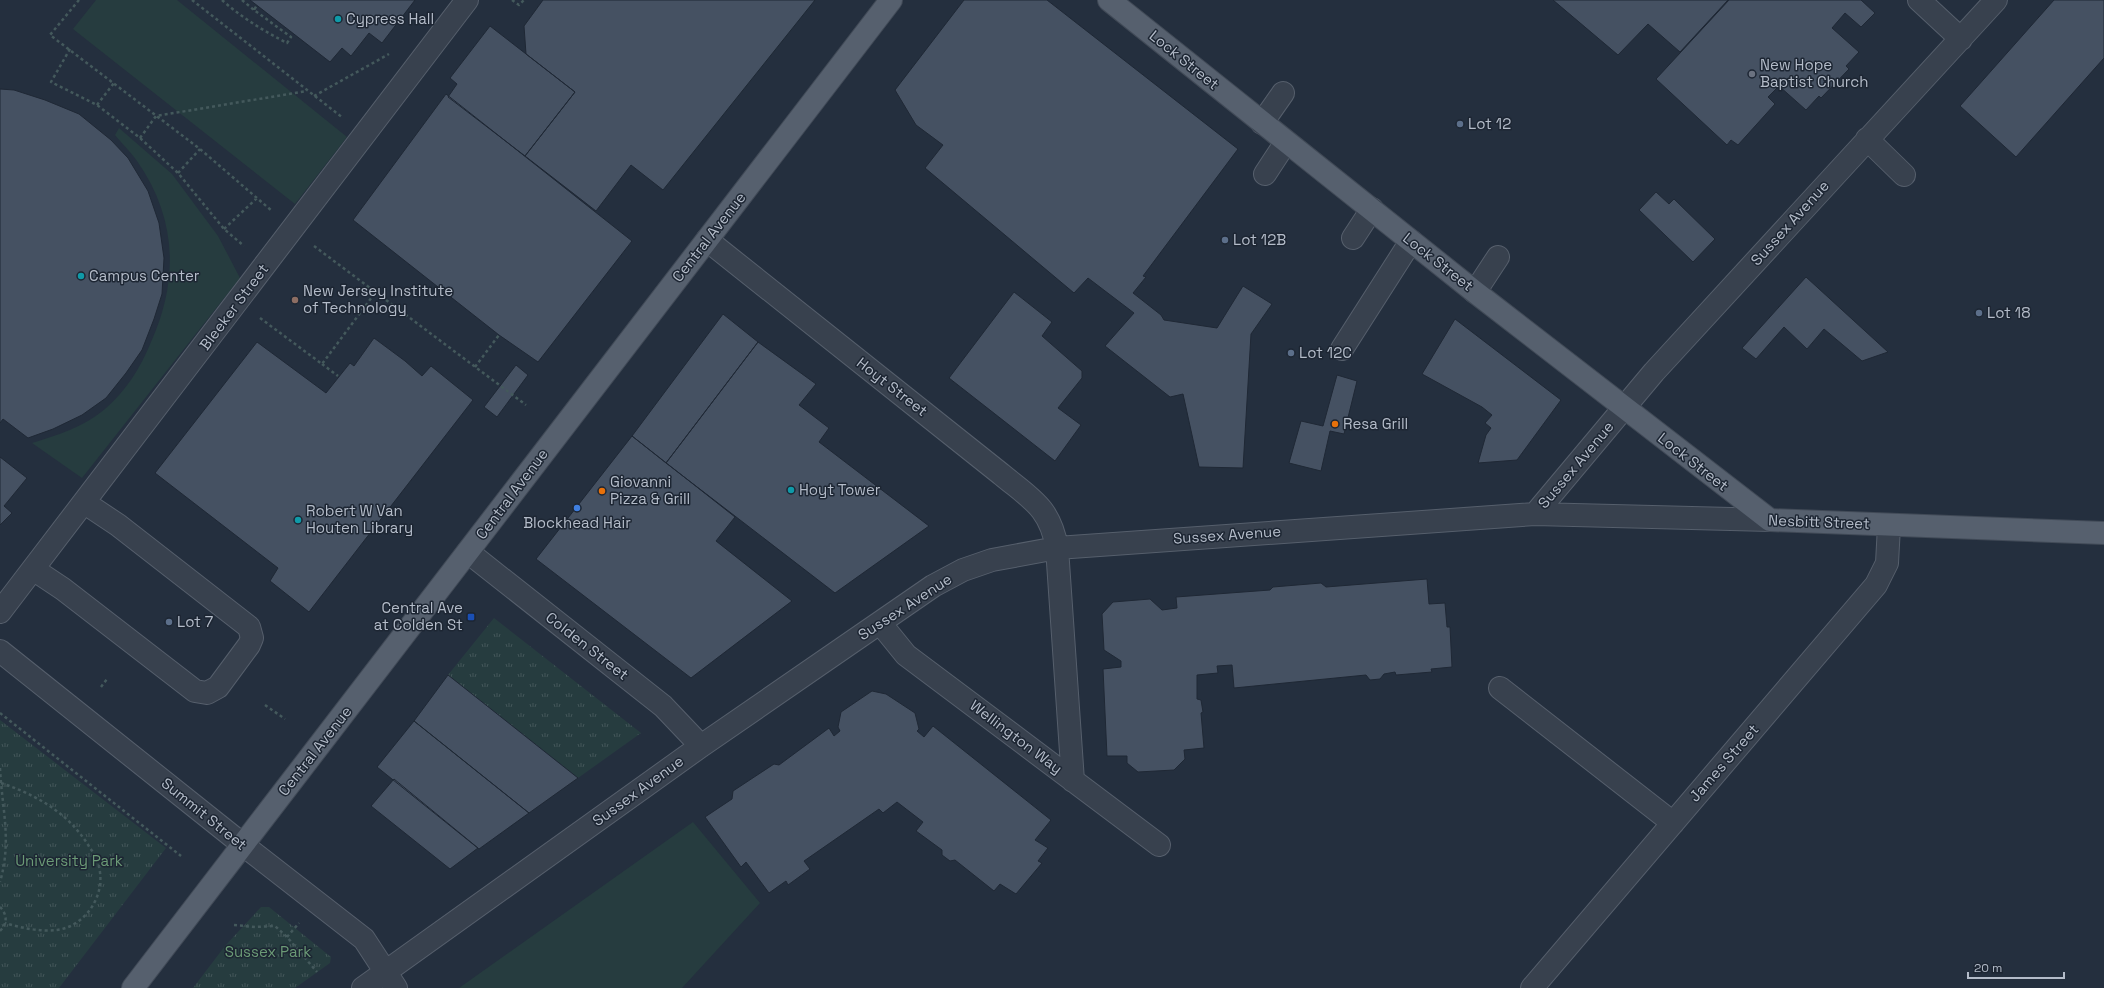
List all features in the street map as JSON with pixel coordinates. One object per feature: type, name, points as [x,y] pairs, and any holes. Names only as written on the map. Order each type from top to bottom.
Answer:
[{"type":"main road","name":"Central Avenue","points":[[133,988],[891,0]]},
{"type":"main road","name":"Lock Street","points":[[1110,0],[1475,292],[1770,520]]},
{"type":"main road","name":"Nesbitt Street","points":[[1770,520],[1889,526],[2104,533]]},
{"type":"street","name":"Bleeker Street","points":[[0,612],[85,503],[467,0]]},
{"type":"street","points":[[1919,0],[1961,39]]},
{"type":"street","name":"Sussex Avenue","points":[[363,988],[391,980],[701,746],[933,586],[978,564],[1022,553],[1057,548],[1535,514],[1624,408],[1867,139],[1996,0]]},
{"type":"street","points":[[1262,123],[1283,93]]},
{"type":"street","points":[[1867,139],[1904,175]]},
{"type":"street","points":[[1265,174],[1286,142]]},
{"type":"street","points":[[1353,238],[1372,209]]},
{"type":"street","name":"Hoyt Street","points":[[707,240],[1039,505],[1048,516],[1053,529],[1057,548],[1074,781]]},
{"type":"street","points":[[1342,349],[1412,242]]},
{"type":"street","points":[[1475,292],[1498,257]]},
{"type":"street","points":[[33,569],[63,589],[195,691],[207,693],[218,687],[249,645],[252,638],[249,627],[118,525],[85,503]]},
{"type":"street","name":"Nesbitt Street","points":[[1535,514],[1770,520]]},
{"type":"street","name":"James Street","points":[[1532,988],[1876,585],[1887,563],[1889,526]]},
{"type":"street","name":"Colden Street","points":[[468,552],[663,706],[701,746]]},
{"type":"street","name":"Wellington Way","points":[[880,623],[906,655],[1159,845]]},
{"type":"street","name":"Summit Street","points":[[0,651],[364,939],[391,980]]},
{"type":"street","points":[[1500,688],[1673,823]]},
{"type":"path","points":[[192,0],[364,135]]},
{"type":"path","points":[[222,0],[236,13],[264,31],[287,43],[291,37],[242,0]]},
{"type":"path","points":[[512,0],[519,5],[524,0]]},
{"type":"path","points":[[50,35],[77,1]]},
{"type":"path","points":[[254,10],[256,5]]},
{"type":"path","points":[[70,50],[51,82],[97,105],[140,138],[178,173],[224,229],[266,264]]},
{"type":"path","points":[[314,96],[388,55],[392,50]]},
{"type":"path","points":[[97,105],[114,83]]},
{"type":"path","points":[[140,138],[156,116],[307,91]]},
{"type":"path","points":[[178,173],[200,150]]},
{"type":"path","points":[[224,229],[257,198]]},
{"type":"path","points":[[322,364],[375,293]]},
{"type":"path","points":[[259,318],[338,376]]},
{"type":"path","points":[[475,367],[499,335]]},
{"type":"path","points":[[101,686],[107,679]]},
{"type":"path","points":[[265,705],[284,719]]},
{"type":"path","points":[[0,713],[181,856]]},
{"type":"path","points":[[0,768],[6,820],[7,850],[0,882]]},
{"type":"path","points":[[1,783],[45,802],[66,818],[86,840],[99,866],[101,878],[96,901],[82,919],[65,928],[55,930],[34,929],[6,923]]},
{"type":"path","points":[[0,907],[5,914],[6,923],[0,931]]},
{"type":"path","points":[[287,937],[300,922]]},
{"type":"path","points":[[234,925],[255,927],[275,926],[287,937],[317,972]]},
{"type":"green space","points":[[96,0],[177,0],[347,137],[295,204],[73,29]]},
{"type":"green space","points":[[119,128],[172,174],[218,236],[240,278],[82,478],[32,443],[80,426],[105,409],[120,394],[143,360],[151,342],[160,319],[166,296],[169,273],[170,250],[160,205],[150,183],[137,161],[115,135]]},
{"type":"green space","points":[[494,618],[641,733],[578,778],[448,675]]},
{"type":"green space","name":"University Park","points":[[0,720],[166,848],[59,988],[0,988]]},
{"type":"green space","points":[[693,822],[760,903],[682,988],[459,988]]},
{"type":"green space","name":"Sussex Park","points":[[261,907],[269,907],[331,957],[330,963],[295,988],[193,988],[225,946]]},
{"type":"building","name":"Cypress Hall","points":[[250,0],[415,0],[382,43],[369,33],[351,56],[342,48],[330,62]]},
{"type":"building","points":[[543,0],[815,0],[663,190],[631,165],[596,211],[525,156],[575,92],[526,54],[524,26]]},
{"type":"building","points":[[964,0],[1047,0],[1238,149],[1143,276],[1146,277],[1133,293],[1161,315],[1164,320],[1217,328],[1243,286],[1272,304],[1251,334],[1243,468],[1199,467],[1183,394],[1170,397],[1105,346],[1134,313],[1088,278],[1074,293],[925,168],[943,145],[916,125],[895,90]]},
{"type":"building","points":[[1553,0],[1728,0],[1680,52],[1648,24],[1618,55]]},
{"type":"building","name":"New Hope Baptist Church","points":[[1729,0],[1861,0],[1875,13],[1861,27],[1845,13],[1832,28],[1859,52],[1846,66],[1849,69],[1821,98],[1819,96],[1806,110],[1779,86],[1768,97],[1775,104],[1738,145],[1731,140],[1727,145],[1656,79]]},
{"type":"building","points":[[2054,0],[2104,0],[2104,58],[2016,157],[1960,106]]},
{"type":"building","points":[[490,26],[575,92],[525,156],[448,97],[457,84],[450,78]]},
{"type":"building","name":"Campus Center","points":[[0,89],[14,90],[45,100],[79,114],[111,140],[128,158],[148,191],[159,223],[164,258],[162,294],[154,319],[142,350],[126,373],[106,398],[82,415],[53,429],[28,438],[3,419],[0,423]]},
{"type":"building","points":[[446,94],[632,241],[538,362],[499,335],[353,220]]},
{"type":"building","points":[[1656,192],[1669,204],[1674,199],[1715,239],[1693,262],[1639,210]]},
{"type":"building","points":[[1806,277],[1888,352],[1862,361],[1824,329],[1807,349],[1784,327],[1756,359],[1742,348]]},
{"type":"building","points":[[1014,292],[1052,322],[1042,336],[1082,371],[1082,378],[1058,408],[1081,425],[1055,461],[949,378]]},
{"type":"building","points":[[723,314],[758,342],[666,463],[632,436]]},
{"type":"building","points":[[1455,319],[1561,400],[1517,460],[1478,463],[1486,435],[1491,428],[1485,423],[1492,415],[1482,407],[1422,374]]},
{"type":"building","name":"Robert W Van Houten Library","points":[[374,338],[405,361],[422,376],[431,366],[473,400],[309,612],[270,581],[278,568],[155,473],[257,342],[326,393],[350,363],[354,366]]},
{"type":"building","name":"Hoyt Tower","points":[[758,342],[816,384],[799,405],[829,428],[819,442],[929,526],[835,593],[666,463]]},
{"type":"building","points":[[516,365],[528,375],[497,417],[484,407]]},
{"type":"building","name":"Resa Grill","points":[[1337,375],[1357,381],[1344,434],[1330,431],[1321,471],[1289,463],[1301,421],[1323,426]]},
{"type":"building","points":[[632,436],[735,517],[716,541],[792,601],[691,678],[536,559]]},
{"type":"building","points":[[0,457],[27,478],[4,506],[12,513],[0,525]]},
{"type":"building","points":[[1427,579],[1429,604],[1445,603],[1447,627],[1450,627],[1452,667],[1431,669],[1432,672],[1396,675],[1395,672],[1384,674],[1380,679],[1370,680],[1366,675],[1234,688],[1232,665],[1217,666],[1218,673],[1197,675],[1197,699],[1201,700],[1203,712],[1201,713],[1204,748],[1184,750],[1185,759],[1174,770],[1138,772],[1127,763],[1127,756],[1107,756],[1103,669],[1121,667],[1121,661],[1104,650],[1102,614],[1113,602],[1150,599],[1162,610],[1177,608],[1176,597],[1270,590],[1273,587],[1321,583],[1326,587]]},
{"type":"building","points":[[448,675],[578,778],[529,813],[414,721]]},
{"type":"building","points":[[872,691],[886,694],[915,713],[919,729],[917,731],[924,737],[933,726],[1051,820],[1035,840],[1048,848],[1038,861],[1042,863],[1016,894],[1000,884],[994,891],[955,860],[950,861],[942,855],[942,850],[916,831],[923,822],[897,802],[883,813],[879,809],[804,861],[810,869],[788,885],[786,881],[769,893],[746,862],[741,867],[705,817],[732,799],[733,791],[774,764],[779,765],[829,728],[834,736],[840,731],[838,727],[841,712]]},
{"type":"building","points":[[414,721],[529,813],[479,849],[377,767]]},
{"type":"building","points":[[394,779],[478,848],[450,869],[371,806]]},
{"type":"place","name":"Cypress Hall","points":[[338,19]]},
{"type":"place","name":"New Hope Baptist Church","points":[[1752,74]]},
{"type":"place","name":"Lot 12","points":[[1460,124]]},
{"type":"place","name":"Lot 12B","points":[[1225,240]]},
{"type":"place","name":"Campus Center","points":[[81,276]]},
{"type":"place","name":"New Jersey Institute of Technology","points":[[295,300]]},
{"type":"place","name":"Lot 18","points":[[1979,313]]},
{"type":"place","name":"Lot 12C","points":[[1291,353]]},
{"type":"place","name":"Resa Grill","points":[[1335,424]]},
{"type":"place","name":"Hoyt Tower","points":[[791,490]]},
{"type":"place","name":"Giovanni Pizza & Grill","points":[[602,491]]},
{"type":"place","name":"Blockhead Hair","points":[[577,508]]},
{"type":"place","name":"Robert W Van Houten Library","points":[[298,520]]},
{"type":"place","name":"Central Ave at Colden St","points":[[471,617]]},
{"type":"place","name":"Lot 7","points":[[169,622]]}]
